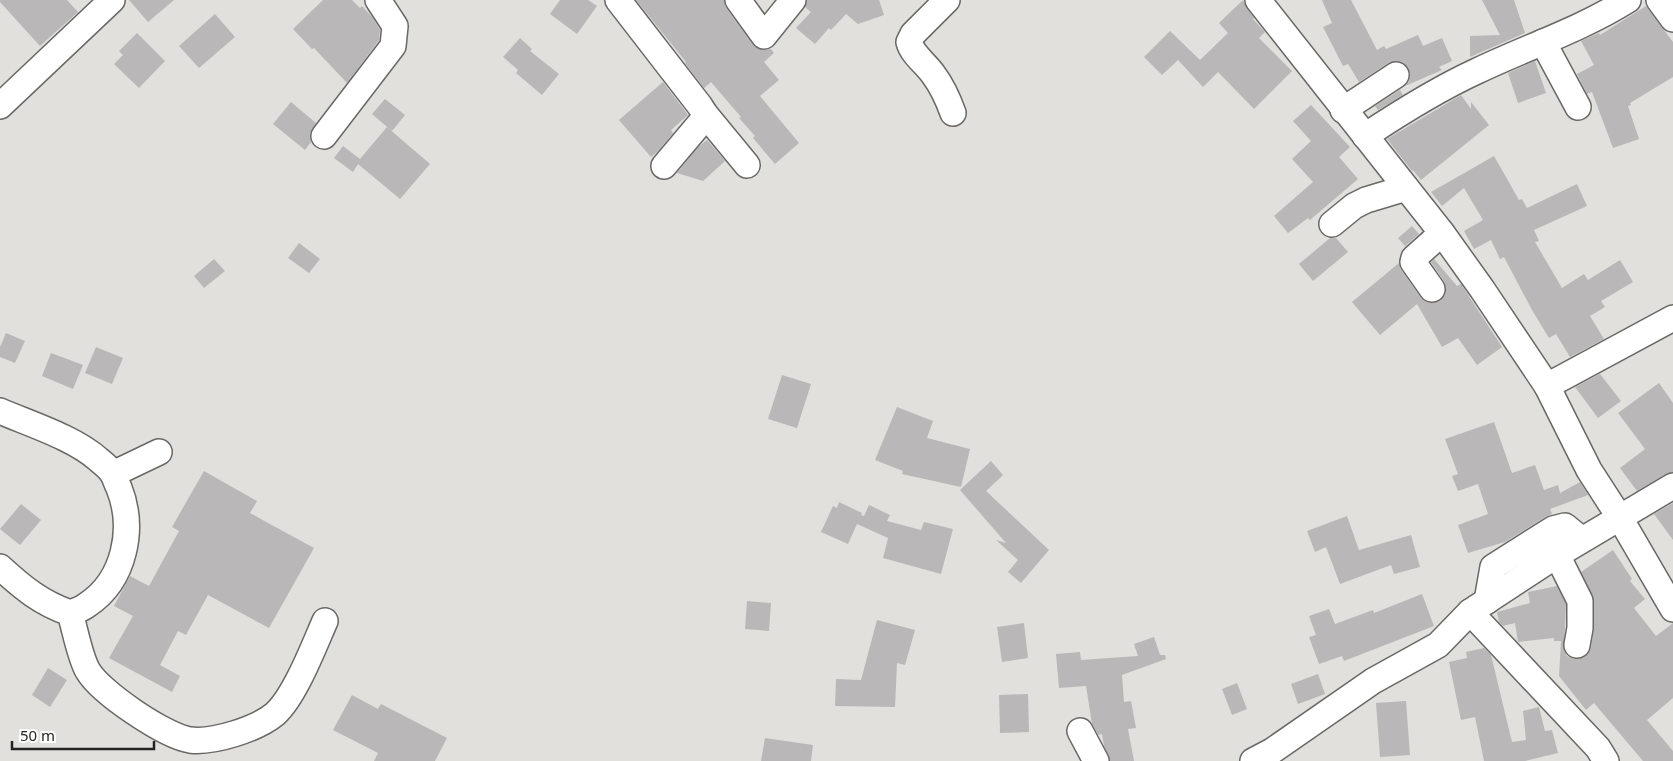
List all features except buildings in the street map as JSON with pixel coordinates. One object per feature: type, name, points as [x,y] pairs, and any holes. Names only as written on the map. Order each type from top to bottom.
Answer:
[{"type":"street","points":[[0,106],[112,0]]},
{"type":"street","points":[[324,136],[393,46],[395,26],[378,0]]},
{"type":"street","points":[[618,0],[705,114],[747,165]]},
{"type":"street","points":[[738,0],[764,36],[793,0]]},
{"type":"street","points":[[947,0],[913,34],[909,42],[911,48],[942,86],[953,113]]},
{"type":"street","points":[[1258,0],[1442,233],[1482,289],[1547,386],[1589,470],[1620,518],[1673,608]]},
{"type":"street","points":[[1365,136],[1436,91],[1477,70],[1605,14],[1628,0]]},
{"type":"street","points":[[1660,0],[1673,19]]},
{"type":"street","points":[[1544,42],[1578,107]]},
{"type":"street","points":[[1343,110],[1396,75]]},
{"type":"street","points":[[664,166],[702,121],[705,114]]},
{"type":"street","points":[[1332,224],[1354,206],[1366,200],[1406,188]]},
{"type":"street","points":[[1432,289],[1412,262],[1442,233]]},
{"type":"street","points":[[1547,386],[1673,318]]},
{"type":"street","points":[[0,411],[78,445],[98,459],[113,474],[122,495],[126,517],[123,557],[112,578],[87,605],[70,613],[51,606],[34,596],[0,567]]},
{"type":"street","points":[[113,474],[158,452]]},
{"type":"street","points":[[1253,761],[1272,751],[1373,681],[1438,645],[1479,607],[1581,539],[1673,486]]},
{"type":"street","points":[[1479,607],[1493,568],[1553,529],[1565,526],[1581,539]]},
{"type":"street","points":[[1557,555],[1580,601],[1580,628],[1577,645]]},
{"type":"street","points":[[1479,607],[1598,748],[1606,761]]},
{"type":"street","points":[[70,613],[86,669],[102,689],[126,707],[176,736],[190,740],[202,740],[228,735],[270,718],[289,696],[325,621]]},
{"type":"street","points":[[1080,731],[1096,761]]}]
